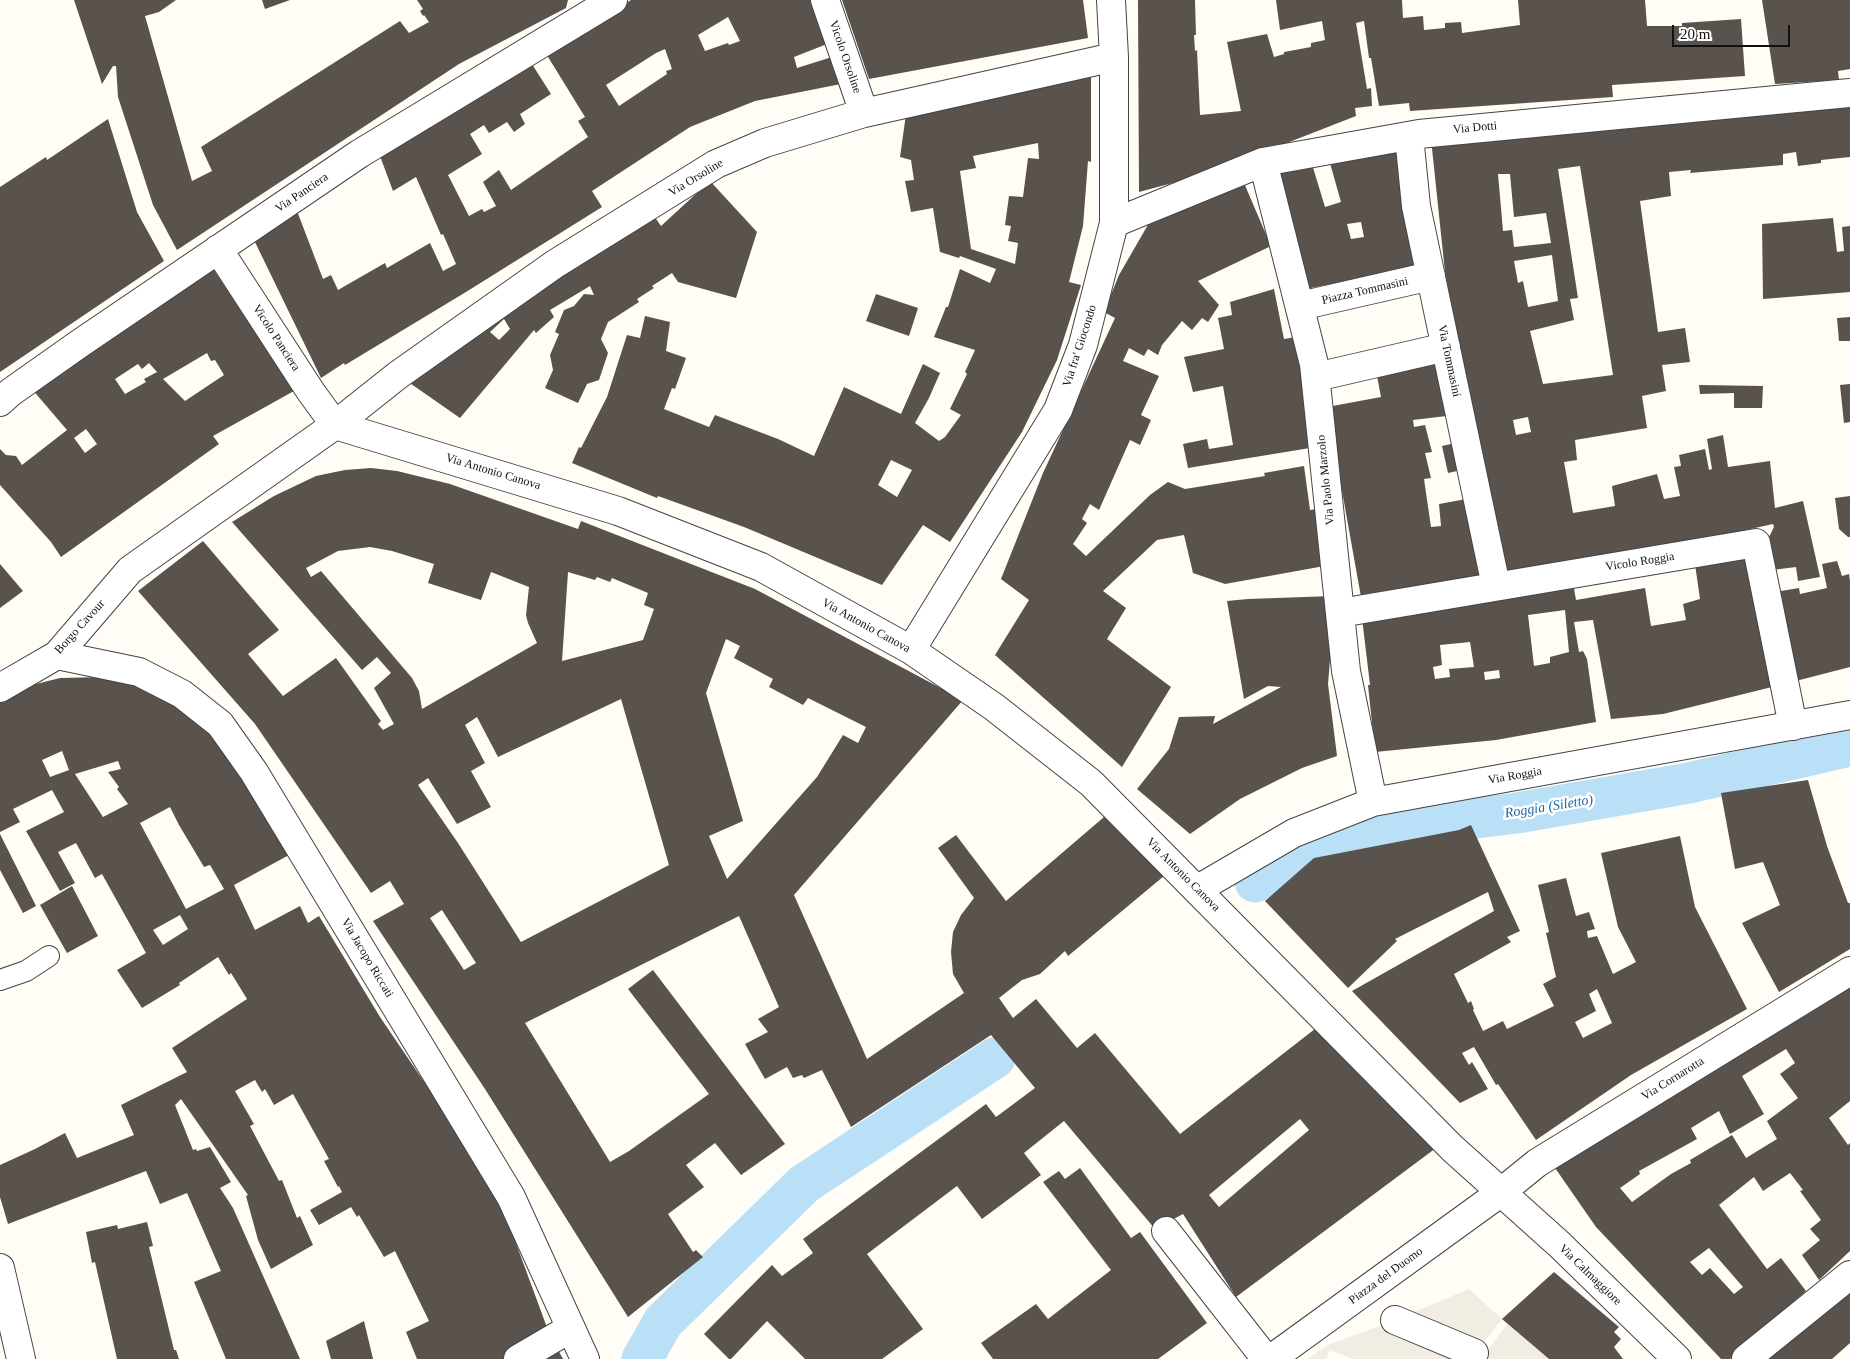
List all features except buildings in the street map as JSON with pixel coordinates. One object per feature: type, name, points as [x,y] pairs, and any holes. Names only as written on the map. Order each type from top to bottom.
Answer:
[{"type":"street","name":"Via Panciera","points":[[0,402],[11,392],[218,249],[359,154],[613,0]]},
{"type":"street","name":"Vicolo Orsoline","points":[[825,0],[864,113]]},
{"type":"street","name":"Via fra' Giocondo","points":[[910,650],[1058,410],[1083,345],[1114,223],[1114,57],[1111,0]]},
{"type":"street","name":"Via Orsoline","points":[[335,425],[398,375],[556,264],[716,164],[765,143],[864,113],[1114,57]]},
{"type":"street","name":"Via Dotti","points":[[1114,223],[1263,162],[1409,136],[1850,93]]},
{"type":"street","name":"Via Tommasini","points":[[1409,136],[1416,206],[1496,586]]},
{"type":"street","name":"Via Paolo Marzolo","points":[[1263,162],[1314,364],[1346,671],[1373,802]]},
{"type":"street","name":"Vicolo Panciera","points":[[218,249],[335,425]]},
{"type":"street","name":"Piazza Tommasini","points":[[1300,306],[1431,276]]},
{"type":"street","points":[[1316,377],[1446,347]]},
{"type":"street","name":"Borgo Cavour","points":[[0,688],[57,655],[130,570],[335,425]]},
{"type":"street","name":"Via Antonio Canova","points":[[335,425],[544,487],[627,514],[761,567],[910,650],[994,707],[1092,783],[1452,1148],[1500,1193]]},
{"type":"street","name":"Vicolo Roggia","points":[[1340,614],[1756,543],[1793,726]]},
{"type":"street","name":"Via Jacopo Riccati","points":[[57,655],[139,672],[182,694],[220,724],[254,772],[511,1197],[585,1359]]},
{"type":"street","name":"Via Roggia","points":[[1198,889],[1294,833],[1373,802],[1850,715]]},
{"type":"street","name":"Via Cornarotta","points":[[1500,1193],[1537,1163],[1850,971]]},
{"type":"street","name":"Piazza del Duomo","points":[[1271,1359],[1500,1193]]},
{"type":"street","name":"Via Calmaggiore","points":[[1500,1193],[1560,1245],[1677,1359]]},
{"type":"street","points":[[1166,1231],[1266,1359]]},
{"type":"street","points":[[0,1268],[21,1359]]},
{"type":"street","points":[[1746,1359],[1850,1274]]},
{"type":"street","points":[[1395,1320],[1481,1356]]},
{"type":"street","points":[[518,1359],[571,1328]]},
{"type":"lane","points":[[0,980],[26,971],[49,956]]},
{"type":"shaded area","points":[[1469,1289],[1502,1319],[1470,1359],[1353,1359],[1330,1350],[1326,1359],[1307,1359],[1328,1345]]},
{"type":"shaded area","points":[[1507,1324],[1549,1359],[1481,1359]]},
{"type":"waterway","name":"Roggia (Siletto)","points":[[1255,882],[1307,847],[1396,828],[1517,813],[1689,783],[1850,746]]},
{"type":"waterway","points":[[642,1359],[663,1322],[804,1184],[995,1058]]}]
